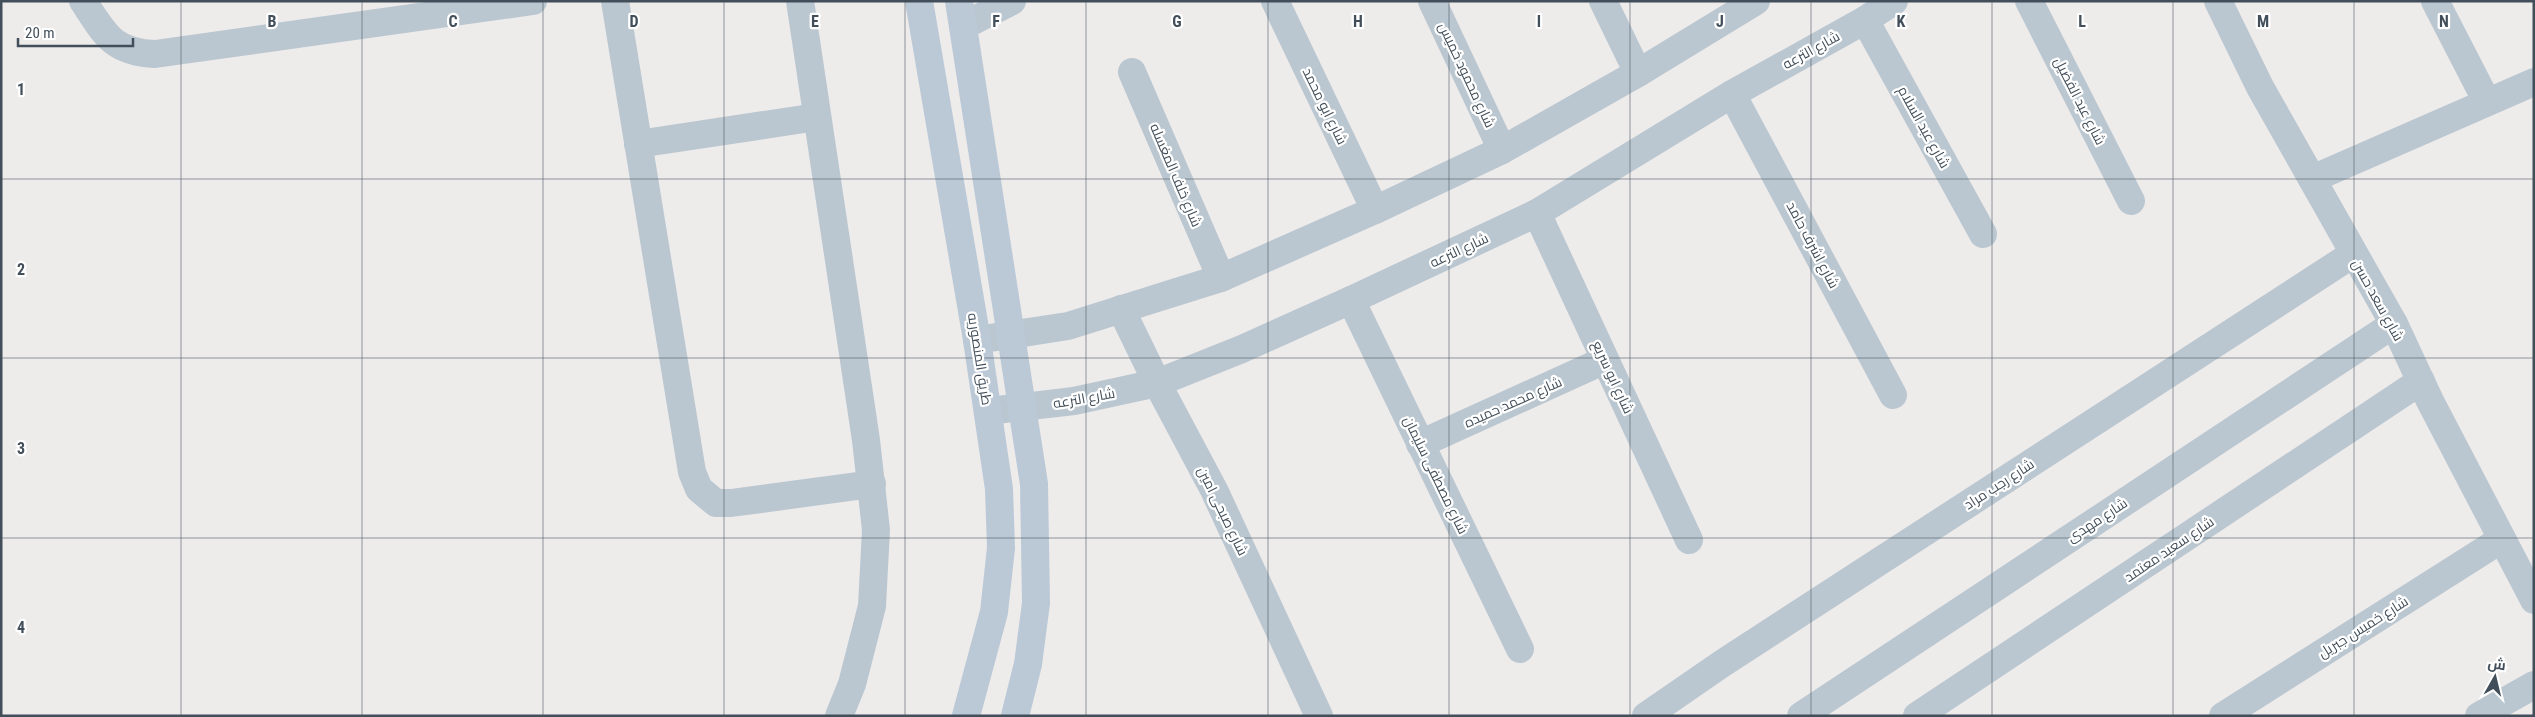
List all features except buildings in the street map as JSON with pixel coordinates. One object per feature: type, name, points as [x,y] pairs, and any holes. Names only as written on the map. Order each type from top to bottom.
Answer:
[{"type":"main road","name":"طريق المنصوريه","points":[[919,1],[977,340],[1000,489],[1001,548],[994,612],[966,716]]},
{"type":"main road","points":[[961,14],[1024,407],[1034,484],[1036,603],[1028,664],[1015,716]]},
{"type":"street","points":[[83,1],[110,40],[121,48],[146,54],[444,8],[533,1]]},
{"type":"street","points":[[615,1],[692,472],[699,489],[709,500],[716,503],[731,503],[872,484]]},
{"type":"street","points":[[800,1],[872,484],[876,530],[872,606],[852,684],[840,716]]},
{"type":"street","points":[[961,14],[1012,1]]},
{"type":"street","name":"شارع ابو محمد","points":[[1275,1],[1375,210]]},
{"type":"street","name":"شارع محمود خميس","points":[[1432,1],[1502,150]]},
{"type":"street","points":[[1603,1],[1638,73]]},
{"type":"street","points":[[977,340],[1068,326],[1221,278],[1375,210],[1502,150],[1638,73],[1756,1]]},
{"type":"street","name":"شارع الترعه","points":[[988,411],[1074,401],[1157,384],[1242,349],[1351,300],[1537,214],[1732,94],[1865,20],[1894,1]]},
{"type":"street","name":"شارع عبد الفضيل","points":[[2029,1],[2131,201]]},
{"type":"street","name":"شارع سعد حسن","points":[[2218,1],[2260,86],[2394,324],[2421,381],[2534,600]]},
{"type":"street","points":[[2434,1],[2487,102]]},
{"type":"street","name":"شارع عبد السلام","points":[[1865,20],[1983,234]]},
{"type":"street","name":"شارع خلف المغسله","points":[[1132,72],[1221,278]]},
{"type":"street","points":[[2312,179],[2534,82]]},
{"type":"street","name":"شارع اشرف حامد","points":[[1732,94],[1893,395]]},
{"type":"street","points":[[638,144],[817,117]]},
{"type":"street","name":"شارع ابو سريع","points":[[1537,214],[1689,540]]},
{"type":"street","name":"شارع رجب مراد","points":[[1646,716],[1723,663],[2353,254]]},
{"type":"street","name":"شارع مصطفى سليمان","points":[[1351,300],[1520,649]]},
{"type":"street","name":"شارع صبحى امين","points":[[1121,309],[1157,384],[1214,490],[1319,716]]},
{"type":"street","name":"شارع مهدى","points":[[1801,716],[2394,324]]},
{"type":"street","name":"شارع محمد حميده","points":[[1420,444],[1605,360]]},
{"type":"street","name":"شارع سعيد معتمد","points":[[1917,716],[2421,381]]},
{"type":"street","name":"شارع خميس جبريل","points":[[2223,716],[2502,539]]},
{"type":"street","points":[[2479,716],[2534,685]]}]
